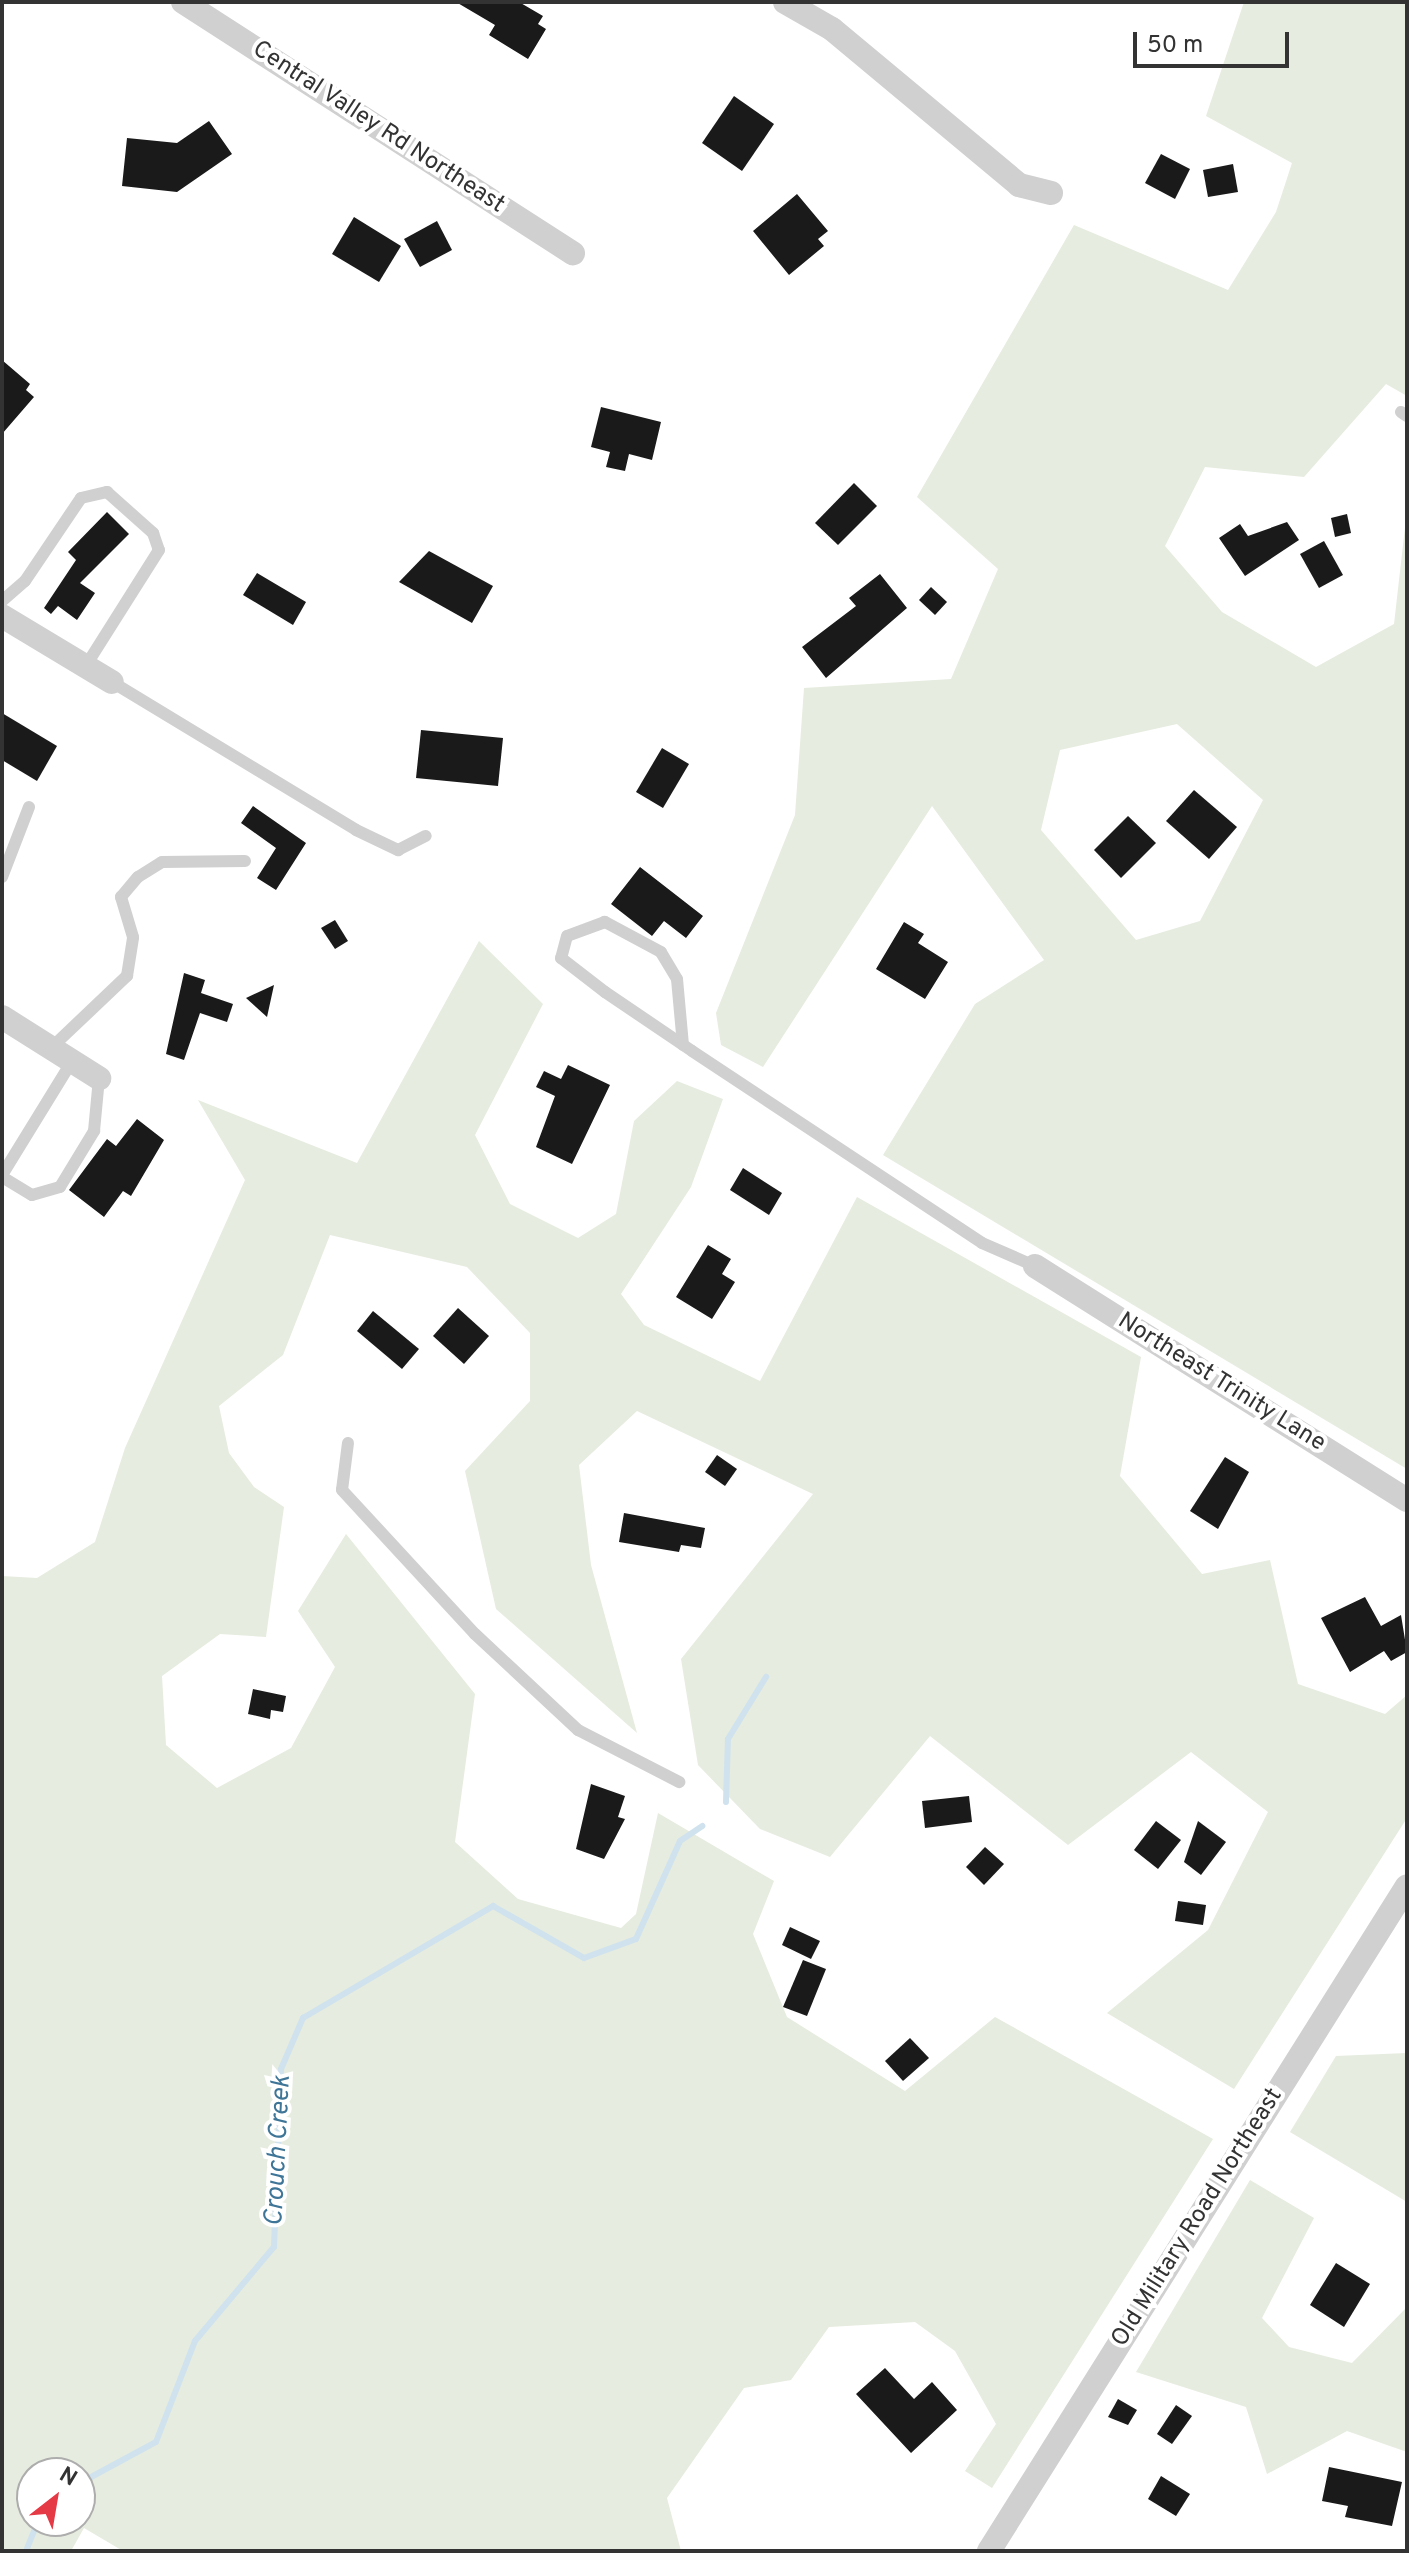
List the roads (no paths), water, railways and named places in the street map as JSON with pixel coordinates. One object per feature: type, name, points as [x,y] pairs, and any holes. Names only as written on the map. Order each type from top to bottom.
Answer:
[{"type":"street","name":"Central Valley Rd Northeast","points":[[183,2],[573,253]]},
{"type":"street","points":[[785,2],[832,29],[1019,185],[1051,193]]},
{"type":"street","points":[[2,616],[87,664],[112,682]]},
{"type":"street","points":[[2,1017],[99,1078]]},
{"type":"street","name":"Northeast Trinity Lane","points":[[1035,1266],[1407,1500]]},
{"type":"street","name":"Old Military Road Northeast","points":[[989,2551],[1407,1886]]},
{"type":"lane","points":[[2,601],[25,581],[81,498],[107,492],[153,533],[159,550],[87,664]]},
{"type":"lane","points":[[112,682],[356,830],[398,850],[426,836]]},
{"type":"lane","points":[[2,877],[29,807]]},
{"type":"lane","points":[[51,1048],[127,976],[133,937],[121,897],[138,877],[162,862],[245,861]]},
{"type":"lane","points":[[683,1045],[677,979],[661,952],[605,922],[567,936],[561,958],[683,1045],[982,1243],[1035,1266]]},
{"type":"lane","points":[[72,1061],[2,1176],[32,1195],[60,1187],[94,1131],[99,1078]]},
{"type":"lane","points":[[348,1443],[342,1490],[475,1634],[578,1730],[679,1782]]},
{"type":"waterway","name":"Crouch Creek","points":[[726,1802],[728,1739],[766,1677]]},
{"type":"waterway","name":"Crouch Creek","points":[[96,2474],[156,2442],[195,2341],[274,2247],[281,2069],[303,2018],[493,1906],[584,1958],[636,1939],[680,1841],[702,1826]]},
{"type":"waterway","name":"Crouch Creek","points":[[26,2551],[32,2537]]}]
